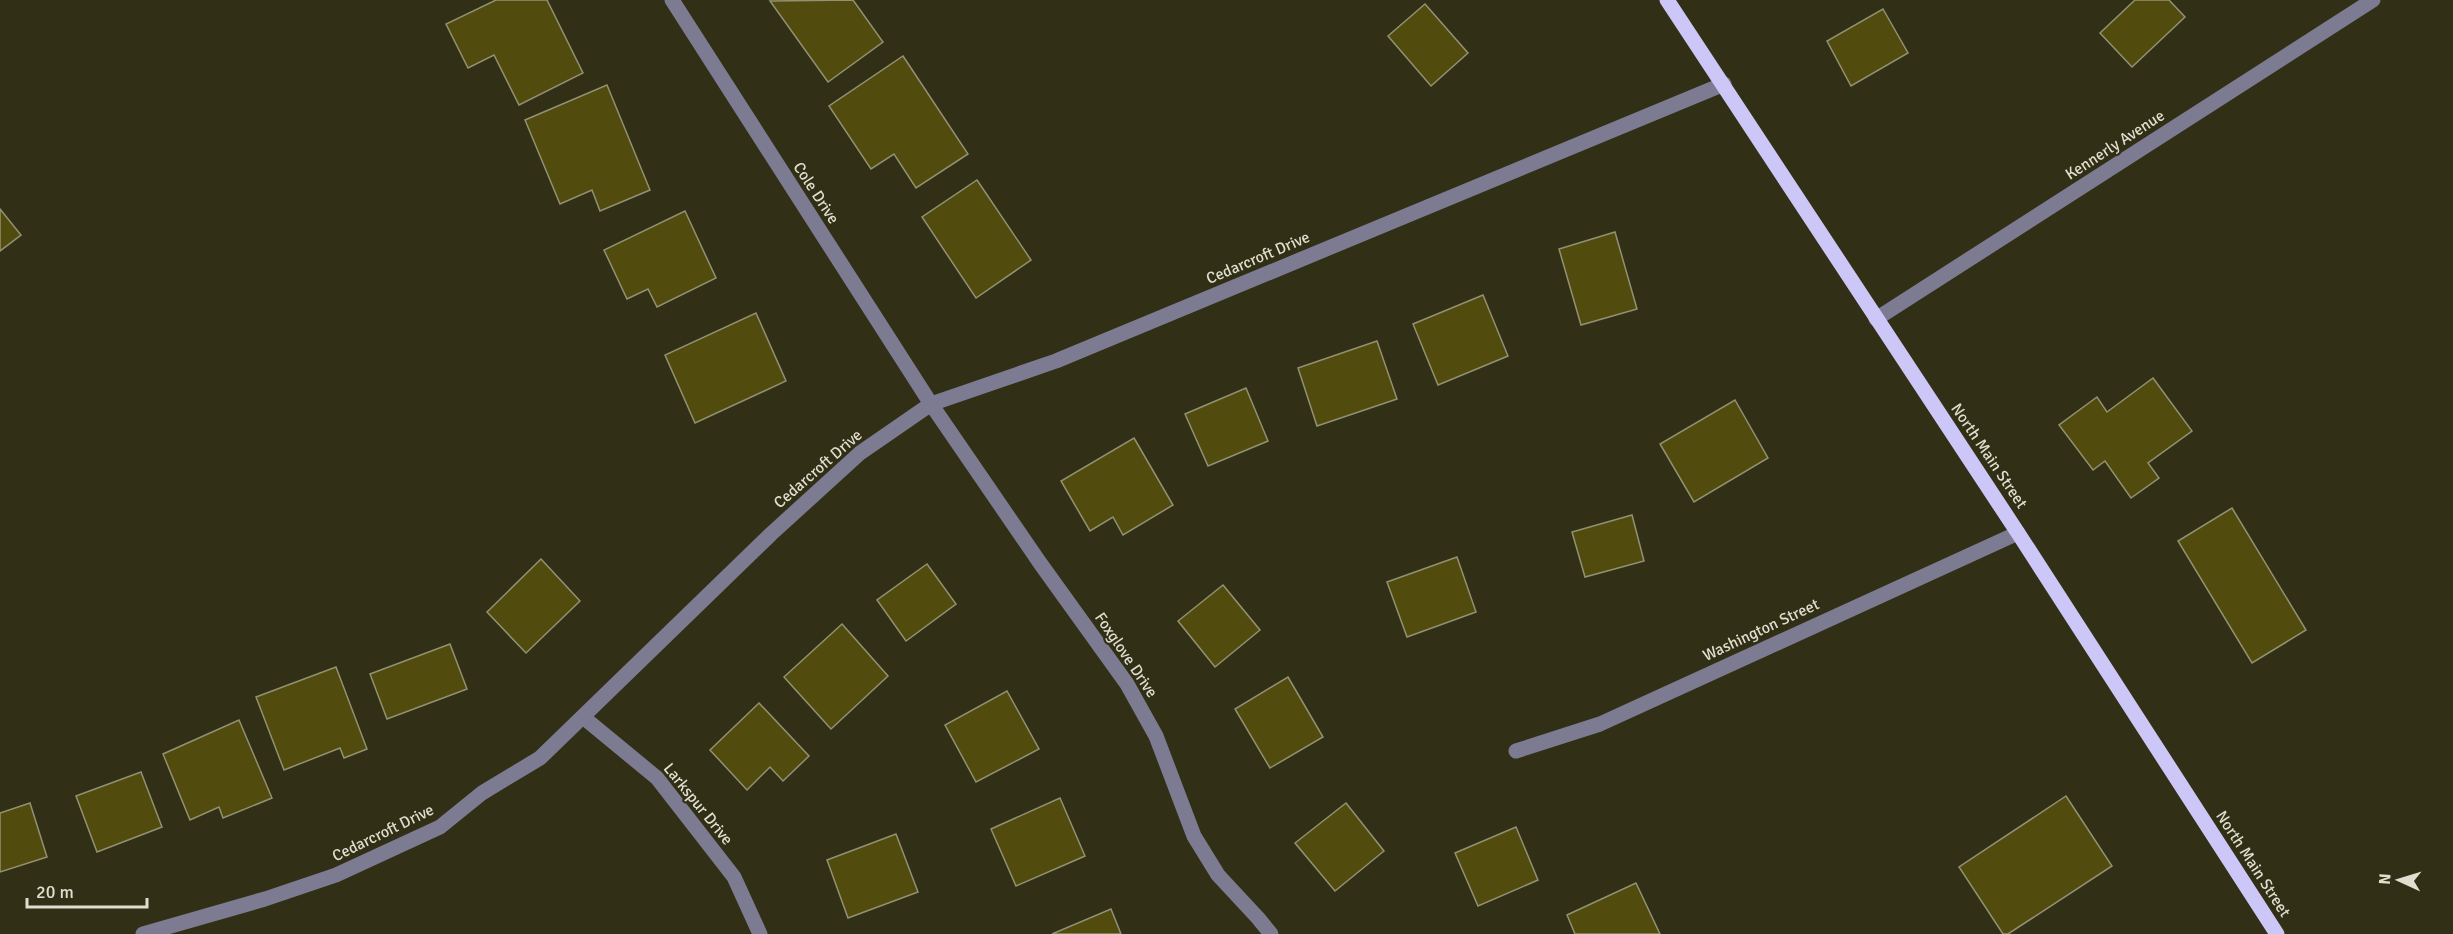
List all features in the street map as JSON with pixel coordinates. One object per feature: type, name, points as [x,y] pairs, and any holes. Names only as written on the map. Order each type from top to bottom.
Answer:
[{"type":"main road","name":"North Main Street","points":[[1667,0],[2018,533],[2277,934]]},
{"type":"street","name":"Cole Drive","points":[[672,0],[931,404]]},
{"type":"street","name":"Kennerly Avenue","points":[[1876,320],[2373,0]]},
{"type":"street","name":"Cedarcroft Drive","points":[[142,934],[265,899],[336,875],[440,827],[482,793],[540,758],[771,534],[860,453],[931,404],[1056,361],[1724,84]]},
{"type":"street","name":"Foxglove Drive","points":[[931,404],[1040,563],[1127,684],[1156,736],[1194,836],[1218,875],[1270,934]]},
{"type":"street","name":"Washington Street","points":[[1516,751],[1600,724],[2018,533]]},
{"type":"street","name":"Larkspur Drive","points":[[583,717],[657,778],[734,877],[760,934]]},
{"type":"building","points":[[496,0],[547,0],[583,73],[519,105],[494,55],[468,68],[446,24]]},
{"type":"building","points":[[853,0],[883,42],[828,82],[770,1]]},
{"type":"building","points":[[2135,0],[2169,0],[2185,17],[2132,67],[2100,33]]},
{"type":"building","points":[[1425,4],[1468,53],[1431,86],[1388,36]]},
{"type":"building","points":[[1883,9],[1908,53],[1851,86],[1827,41]]},
{"type":"building","points":[[903,56],[968,154],[916,188],[894,154],[871,169],[829,106]]},
{"type":"building","points":[[607,85],[650,190],[600,211],[592,190],[560,204],[525,120]]},
{"type":"building","points":[[977,180],[1031,260],[976,298],[922,217]]},
{"type":"building","points":[[0,209],[21,235],[0,251]]},
{"type":"building","points":[[685,211],[716,278],[657,307],[648,289],[627,299],[604,250]]},
{"type":"building","points":[[1615,232],[1637,309],[1581,325],[1559,249]]},
{"type":"building","points":[[1483,295],[1508,356],[1438,385],[1413,324]]},
{"type":"building","points":[[756,313],[786,381],[695,423],[665,355]]},
{"type":"building","points":[[1377,341],[1397,399],[1317,426],[1298,368]]},
{"type":"building","points":[[2153,378],[2192,431],[2148,463],[2159,478],[2131,498],[2105,461],[2093,470],[2059,425],[2097,397],[2107,412]]},
{"type":"building","points":[[1246,388],[1268,441],[1208,466],[1185,414]]},
{"type":"building","points":[[1735,400],[1768,458],[1694,502],[1660,444]]},
{"type":"building","points":[[1134,438],[1173,505],[1123,535],[1113,517],[1090,531],[1061,481]]},
{"type":"building","points":[[2232,508],[2306,630],[2252,663],[2178,541]]},
{"type":"building","points":[[1632,515],[1644,561],[1585,577],[1572,532]]},
{"type":"building","points":[[1457,557],[1476,612],[1407,637],[1387,582]]},
{"type":"building","points":[[541,559],[580,601],[526,653],[487,612]]},
{"type":"building","points":[[927,564],[956,604],[906,641],[877,600]]},
{"type":"building","points":[[1223,585],[1260,630],[1215,667],[1178,621]]},
{"type":"building","points":[[842,624],[888,676],[831,729],[784,677]]},
{"type":"building","points":[[450,644],[467,689],[387,719],[370,674]]},
{"type":"building","points":[[336,667],[367,749],[344,758],[340,748],[284,770],[256,697]]},
{"type":"building","points":[[1288,677],[1323,737],[1270,768],[1235,709]]},
{"type":"building","points":[[1007,691],[1039,749],[976,782],[945,725]]},
{"type":"building","points":[[759,703],[809,756],[783,781],[770,767],[747,790],[710,750]]},
{"type":"building","points":[[239,720],[272,798],[223,818],[219,807],[190,820],[163,754]]},
{"type":"building","points":[[141,772],[162,827],[97,852],[76,796]]},
{"type":"building","points":[[2066,796],[2112,866],[2008,934],[2003,934],[1959,867]]},
{"type":"building","points":[[1060,798],[1085,856],[1016,886],[991,829]]},
{"type":"building","points":[[30,803],[47,857],[0,872],[0,813]]},
{"type":"building","points":[[1346,803],[1384,851],[1335,891],[1295,843]]},
{"type":"building","points":[[1516,827],[1538,880],[1478,906],[1455,853]]},
{"type":"building","points":[[896,834],[918,892],[848,918],[827,860]]},
{"type":"building","points":[[1636,883],[1660,934],[1575,934],[1567,915]]},
{"type":"building","points":[[1111,909],[1121,934],[1052,934]]}]
